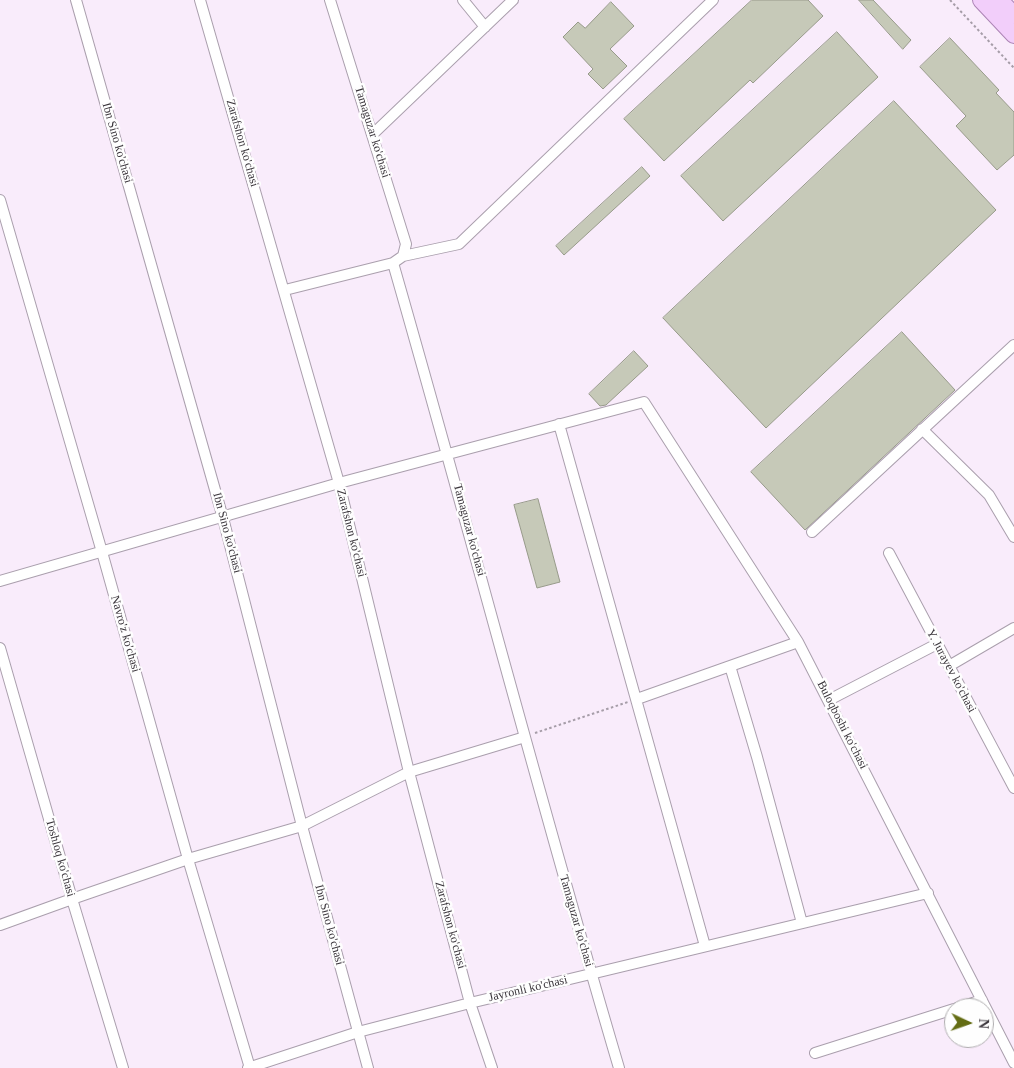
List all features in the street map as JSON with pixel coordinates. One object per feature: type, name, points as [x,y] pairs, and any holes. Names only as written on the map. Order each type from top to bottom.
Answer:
[{"type":"main road","points":[[981,0],[1014,36]]},
{"type":"main road","points":[[1000,0],[1014,15]]},
{"type":"street","name":"Ibn Sino ko'chasi","points":[[76,0],[223,518],[302,826],[368,1068]]},
{"type":"street","name":"Zarafshon ko'chasi","points":[[200,0],[339,483],[409,772],[470,1003],[492,1068]]},
{"type":"street","name":"Tamaguzar ko'chasi","points":[[330,0],[406,244],[404,256]]},
{"type":"street","points":[[463,0],[485,27]]},
{"type":"street","points":[[373,134],[513,0]]},
{"type":"street","points":[[285,290],[393,263],[404,256],[459,244],[713,0]]},
{"type":"street","name":"Navro'z ko'chasi","points":[[0,200],[249,1068]]},
{"type":"street","name":"Tamaguzar ko'chasi","points":[[393,263],[448,454],[591,975],[619,1068]]},
{"type":"street","points":[[812,532],[1013,346]]},
{"type":"street","name":"Buloqboshi ko'chasi","points":[[560,424],[644,402],[798,642],[981,998]]},
{"type":"street","points":[[0,581],[339,483],[560,424],[705,946]]},
{"type":"street","points":[[922,430],[989,495],[1014,537]]},
{"type":"street","name":"Y. Jurayev ko'chasi","points":[[889,554],[1014,788]]},
{"type":"street","points":[[949,666],[1014,628]]},
{"type":"street","points":[[637,699],[798,642]]},
{"type":"street","points":[[829,700],[937,644]]},
{"type":"street","name":"Toshloq ko'chasi","points":[[0,648],[123,1068]]},
{"type":"street","points":[[730,666],[802,923]]},
{"type":"street","points":[[0,925],[188,859],[302,826],[409,772],[525,737]]},
{"type":"street","name":"Jayronli ko'chasi","points":[[249,1068],[358,1032],[470,1003],[928,893]]},
{"type":"street","points":[[816,1053],[944,1012]]},
{"type":"street","name":"Buloqboshi ko'chasi","points":[[994,1024],[1014,1063]]},
{"type":"path","points":[[950,0],[1014,68]]},
{"type":"path","points":[[525,737],[637,699]]},
{"type":"building","points":[[752,0],[808,0],[823,16],[753,83],[750,80],[664,161],[624,119]]},
{"type":"building","points":[[859,0],[873,0],[911,40],[903,49]]},
{"type":"building","points":[[611,2],[634,26],[610,49],[627,66],[603,89],[588,74],[593,69],[563,37],[578,22],[585,28]]},
{"type":"building","points":[[837,32],[878,77],[723,221],[681,176]]},
{"type":"building","points":[[950,38],[999,90],[996,93],[1014,112],[1014,155],[997,170],[956,126],[966,116],[920,67]]},
{"type":"building","points":[[894,101],[996,210],[766,428],[663,318]]},
{"type":"building","points":[[642,167],[650,176],[564,255],[556,246]]},
{"type":"building","points":[[902,332],[955,390],[805,530],[751,472]]},
{"type":"building","points":[[634,351],[648,366],[606,405],[600,406],[589,394]]},
{"type":"building","points":[[538,499],[560,582],[537,588],[514,505]]}]
